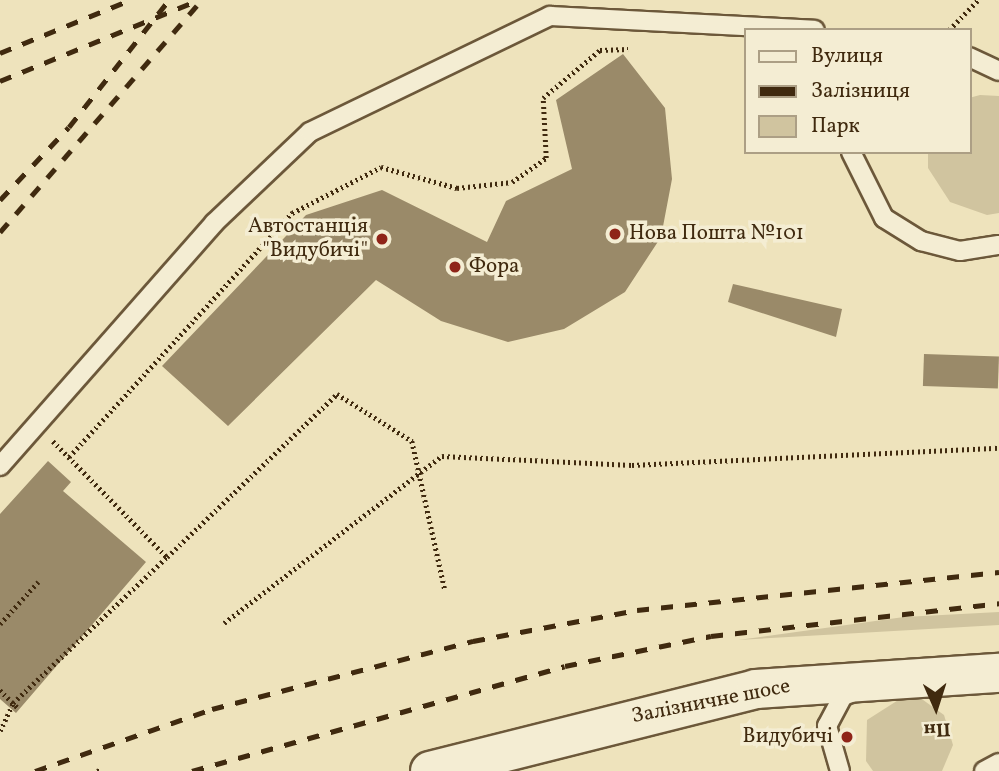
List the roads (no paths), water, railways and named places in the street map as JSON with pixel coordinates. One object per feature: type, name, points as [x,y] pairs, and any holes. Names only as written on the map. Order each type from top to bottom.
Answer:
[{"type":"street","name":"Залізничне шосе","points":[[430,771],[756,690],[893,677],[999,673]]},
{"type":"lane","points":[[0,466],[214,223],[310,132],[551,16],[777,28]]},
{"type":"lane","points":[[971,58],[999,71]]},
{"type":"lane","points":[[852,154],[884,218],[921,241],[960,251],[999,245]]},
{"type":"lane","points":[[841,771],[827,726],[843,696],[893,677]]},
{"type":"lane","points":[[984,771],[999,762]]},
{"type":"railway","points":[[0,53],[130,0]]},
{"type":"railway","points":[[0,200],[69,127],[169,0]]},
{"type":"railway","points":[[0,81],[198,0]]},
{"type":"railway","points":[[0,232],[202,0]]},
{"type":"railway","points":[[35,771],[212,709],[473,641],[637,610],[999,572]]},
{"type":"railway","points":[[192,771],[565,666],[711,636],[999,603]]},
{"type":"place","name":"Нова Пошта №101","points":[[615,234]]},
{"type":"place","name":"Автостанція \"Видубичі\"","points":[[382,239]]},
{"type":"place","name":"Фора","points":[[455,267]]},
{"type":"place","name":"Видубичі","points":[[847,737]]}]
